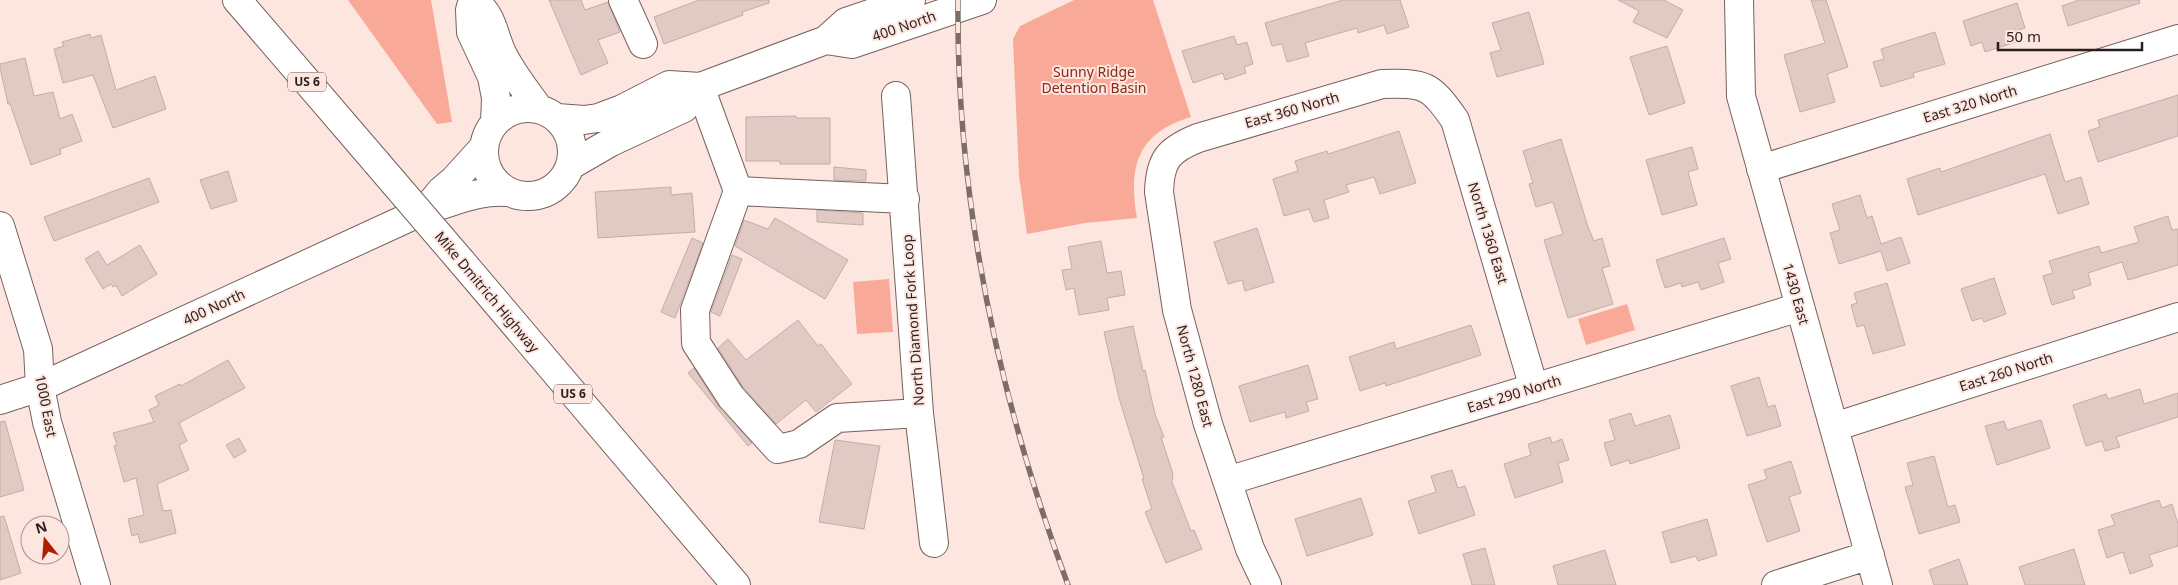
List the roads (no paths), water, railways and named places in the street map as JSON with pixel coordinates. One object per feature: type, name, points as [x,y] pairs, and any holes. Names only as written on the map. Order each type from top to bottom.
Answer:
[{"type":"main road","name":"Mike Dmitrich Highway","points":[[237,0],[736,585]]},
{"type":"main road","points":[[623,0],[643,44]]},
{"type":"main road","name":"400 North","points":[[700,87],[826,40],[846,22],[911,0]]},
{"type":"main road","name":"400 North","points":[[826,40],[852,44],[982,0]]},
{"type":"main road","name":"1430 East","points":[[1739,0],[1740,96],[1878,585]]},
{"type":"main road","points":[[426,210],[441,191],[454,180],[483,148],[494,122],[496,98],[492,77],[471,32],[470,10],[473,1],[482,7],[488,16],[504,58],[548,113],[566,130],[571,141],[572,164]]},
{"type":"main road","name":"East 320 North","points":[[1761,169],[2178,39]]},
{"type":"main road","name":"East 360 North","points":[[1165,159],[1179,146],[1198,138],[1382,84],[1407,84],[1426,87]]},
{"type":"main road","points":[[494,122],[514,110],[548,113],[584,120],[598,118],[622,109],[669,85],[700,87]]},
{"type":"main road","points":[[483,148],[484,161],[488,170],[494,180],[506,192],[518,196],[535,196],[552,190],[561,183],[572,164],[611,142],[684,108],[700,87]]},
{"type":"main road","points":[[700,87],[738,190],[695,310],[696,343],[731,397],[778,449],[799,444],[836,418],[920,413]]},
{"type":"main road","name":"North 1360 East","points":[[1426,87],[1441,101],[1455,120],[1534,388]]},
{"type":"main road","name":"North Diamond Fork Loop","points":[[896,96],[920,413],[934,544]]},
{"type":"main road","name":"North 1280 East","points":[[1165,159],[1160,173],[1159,192],[1177,310],[1208,424],[1250,549],[1268,585]]},
{"type":"main road","points":[[738,190],[905,199]]},
{"type":"main road","name":"400 North","points":[[0,400],[40,387],[426,210],[489,191],[506,192]]},
{"type":"main road","name":"1000 East","points":[[0,226],[38,350],[40,387],[47,422],[96,585]]},
{"type":"main road","name":"East 290 North","points":[[1228,481],[1800,306]]},
{"type":"main road","name":"East 260 North","points":[[1834,427],[2178,317]]},
{"type":"main road","points":[[1776,585],[1870,555]]},
{"type":"railway","points":[[958,0],[959,75],[965,149],[974,224],[986,297],[1002,371],[1021,443],[1043,515],[1068,585]]},
{"type":"park label","name":"Sunny Ridge Detention Basin","points":[[1094,80]]}]
